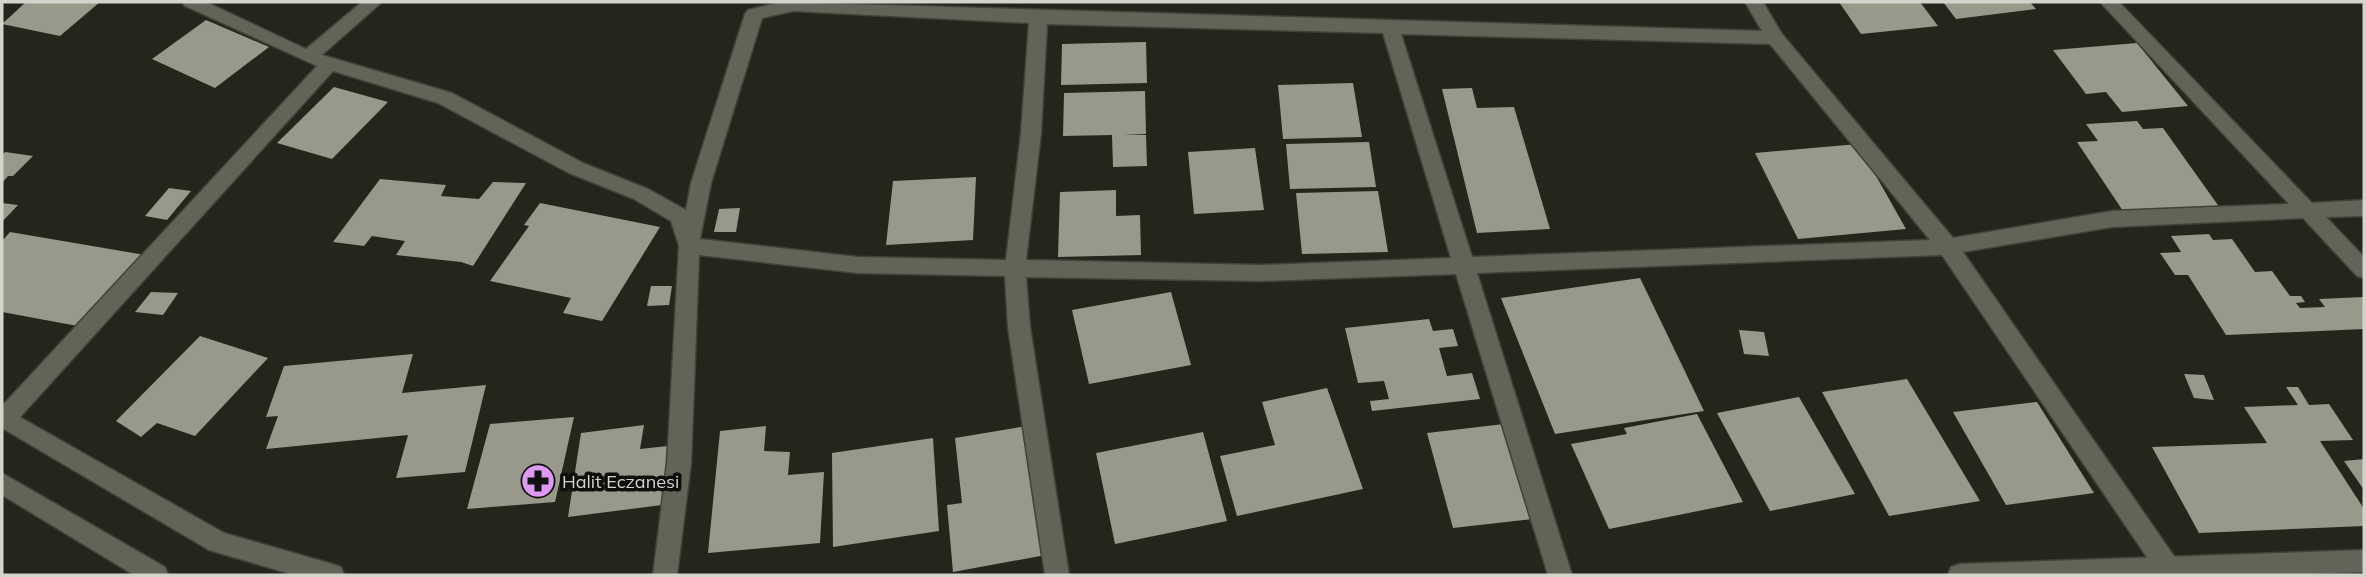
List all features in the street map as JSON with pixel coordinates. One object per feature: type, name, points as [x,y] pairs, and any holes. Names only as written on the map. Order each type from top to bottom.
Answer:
[{"type":"street","points":[[191,2],[308,57],[445,98],[576,168],[641,194],[680,216],[689,246]]},
{"type":"street","points":[[308,57],[373,2]]},
{"type":"street","points":[[1754,2],[1775,38],[1948,247],[2167,567]]},
{"type":"street","points":[[2109,2],[2364,270]]},
{"type":"street","points":[[665,575],[679,463],[689,246],[701,183],[754,14],[793,5],[1038,17],[1096,10],[1390,27],[1775,38]]},
{"type":"street","points":[[1038,17],[1031,133],[1015,268],[1019,327],[1057,575]]},
{"type":"street","points":[[1390,27],[1560,575]]},
{"type":"street","points":[[330,63],[3,418],[218,542],[332,575]]},
{"type":"street","points":[[689,246],[858,265],[1261,273],[1948,247],[2112,219],[2364,208]]},
{"type":"street","points":[[2,483],[156,575]]},
{"type":"street","points":[[1960,575],[2364,561]]},
{"type":"building","points":[[26,2],[100,2],[60,36],[2,24]]},
{"type":"building","points":[[1839,2],[1920,2],[1938,26],[1861,34]]},
{"type":"building","points":[[1943,2],[2030,2],[2036,9],[1956,19]]},
{"type":"building","points":[[206,20],[269,47],[215,88],[152,59]]},
{"type":"building","points":[[1146,42],[1147,83],[1061,85],[1062,44]]},
{"type":"building","points":[[2137,43],[2188,106],[2122,112],[2106,92],[2086,94],[2053,50]]},
{"type":"building","points":[[1353,83],[1362,137],[1283,139],[1278,85]]},
{"type":"building","points":[[334,87],[388,102],[332,159],[277,143]]},
{"type":"building","points":[[1472,88],[1477,108],[1514,107],[1550,229],[1477,233],[1442,89]]},
{"type":"building","points":[[1145,91],[1146,134],[1123,134],[1146,135],[1147,166],[1113,167],[1112,135],[1063,136],[1064,93]]},
{"type":"building","points":[[2137,121],[2143,129],[2163,128],[2220,208],[2125,214],[2077,142],[2098,141],[2086,124]]},
{"type":"building","points":[[1369,142],[1376,187],[1290,189],[1286,144]]},
{"type":"building","points":[[1858,144],[1906,229],[1798,239],[1755,153]]},
{"type":"building","points":[[1255,148],[1264,210],[1194,214],[1188,152]]},
{"type":"building","points":[[5,152],[33,156],[2,183],[2,155]]},
{"type":"building","points":[[976,177],[973,240],[886,245],[893,181]]},
{"type":"building","points":[[380,179],[446,185],[441,196],[479,199],[493,182],[526,183],[473,266],[461,262],[396,255],[405,241],[372,236],[364,246],[333,242]]},
{"type":"building","points":[[169,188],[191,191],[167,220],[145,216]]},
{"type":"building","points":[[1116,190],[1116,216],[1140,215],[1141,255],[1058,257],[1060,192]]},
{"type":"building","points":[[1378,191],[1388,252],[1302,254],[1296,193]]},
{"type":"building","points":[[2,203],[18,205],[2,222]]},
{"type":"building","points":[[540,203],[660,227],[602,321],[563,313],[571,298],[490,281],[529,226],[524,225]]},
{"type":"building","points":[[740,208],[736,232],[714,232],[719,209]]},
{"type":"building","points":[[10,232],[145,255],[83,327],[2,312],[2,241]]},
{"type":"building","points":[[2209,234],[2213,240],[2232,239],[2255,272],[2272,271],[2290,296],[2301,296],[2305,302],[2296,303],[2300,308],[2325,307],[2319,299],[2364,297],[2364,329],[2226,335],[2188,275],[2175,275],[2160,253],[2181,252],[2171,236]]},
{"type":"building","points":[[1640,278],[1704,411],[1555,434],[1501,298]]},
{"type":"building","points":[[651,286],[672,286],[669,305],[647,306]]},
{"type":"building","points":[[151,292],[178,293],[163,315],[135,312]]},
{"type":"building","points":[[1171,292],[1191,365],[1089,384],[1072,310]]},
{"type":"building","points":[[1429,319],[1433,331],[1453,329],[1458,346],[1439,348],[1447,376],[1472,373],[1480,399],[1372,411],[1370,401],[1389,399],[1384,381],[1358,383],[1345,328]]},
{"type":"building","points":[[1739,330],[1764,332],[1769,356],[1744,354]]},
{"type":"building","points":[[200,336],[268,358],[195,436],[157,423],[141,437],[116,421]]},
{"type":"building","points":[[413,354],[402,393],[486,385],[465,472],[396,478],[408,435],[266,449],[278,416],[266,417],[284,366]]},
{"type":"building","points":[[2184,374],[2204,375],[2214,400],[2194,398]]},
{"type":"building","points":[[1907,379],[1980,501],[1889,516],[1822,392]]},
{"type":"building","points":[[2286,387],[2298,387],[2309,405],[2329,404],[2353,440],[2320,441],[2364,509],[2364,526],[2199,533],[2152,447],[2267,443],[2244,407],[2298,405]]},
{"type":"building","points":[[1327,388],[1363,489],[1237,516],[1220,456],[1275,445],[1262,402]]},
{"type":"building","points":[[1799,397],[1855,494],[1770,511],[1717,413]]},
{"type":"building","points":[[2037,402],[2094,493],[2006,505],[1953,412]]},
{"type":"building","points":[[1697,414],[1743,502],[1609,529],[1571,444],[1627,434],[1624,428]]},
{"type":"building","points":[[574,417],[555,502],[467,509],[490,424]]},
{"type":"building","points":[[1504,424],[1533,519],[1453,528],[1427,433]]},
{"type":"building","points":[[644,425],[640,449],[668,446],[662,505],[568,517],[581,433]]},
{"type":"building","points":[[766,426],[764,451],[790,452],[788,475],[824,472],[820,543],[708,553],[720,431]]},
{"type":"building","points":[[1027,426],[1046,555],[953,572],[947,505],[962,503],[955,438]]},
{"type":"building","points":[[1203,432],[1227,521],[1115,544],[1096,453]]},
{"type":"building","points":[[933,438],[939,531],[833,547],[832,453]]},
{"type":"building","points":[[2364,459],[2364,490],[2344,461]]},
{"type":"place","name":"Halit Eczanesi","points":[[538,481]]}]
